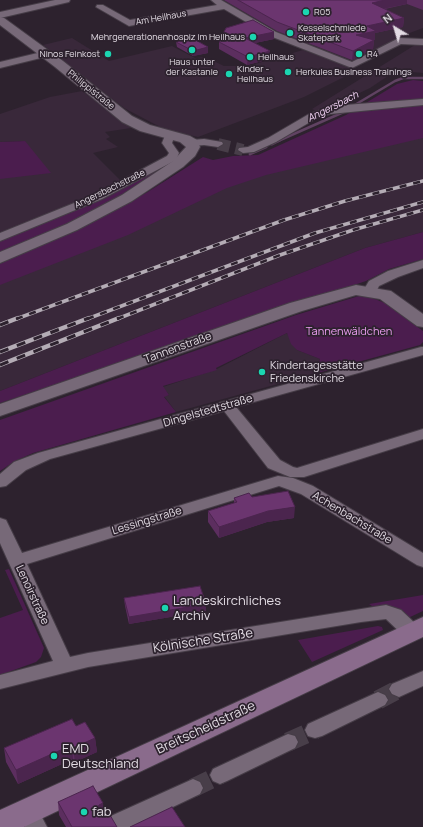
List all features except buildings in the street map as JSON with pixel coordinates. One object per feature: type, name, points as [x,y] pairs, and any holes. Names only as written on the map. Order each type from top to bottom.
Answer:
[{"type":"main road","name":"Breitscheidstraße","points":[[0,824],[31,819],[417,629]]},
{"type":"street","points":[[0,15],[66,0]]},
{"type":"street","points":[[215,0],[273,34],[352,66],[390,44],[399,41],[423,42]]},
{"type":"street","name":"Am Heilhaus","points":[[100,7],[129,23],[225,6]]},
{"type":"street","name":"Philippistraße","points":[[0,20],[127,118],[146,128],[170,134],[192,143]]},
{"type":"street","points":[[0,65],[46,54]]},
{"type":"street","points":[[243,150],[250,150],[272,140],[313,116],[345,108],[423,102]]},
{"type":"street","name":"Angersbachstraße","points":[[0,237],[98,197],[172,158],[174,154],[167,143],[170,134]]},
{"type":"street","points":[[0,258],[66,230],[127,198],[185,159],[192,150],[192,143],[204,142],[218,144]]},
{"type":"street","name":"Tannenstraße","points":[[0,410],[296,307],[363,291],[393,274],[423,264]]},
{"type":"street","points":[[363,291],[385,295],[423,322]]},
{"type":"street","name":"Dingelstedtstraße","points":[[0,482],[10,472],[29,461],[421,351]]},
{"type":"street","name":"Achenbachstraße","points":[[227,405],[287,482],[307,490],[423,561]]},
{"type":"street","name":"Lessingstraße","points":[[17,561],[423,434]]},
{"type":"street","name":"Lenoirstraße","points":[[0,524],[64,665]]},
{"type":"street","name":"Kölnische Straße","points":[[0,682],[64,665],[361,615],[386,612],[395,615],[417,629]]},
{"type":"street","points":[[399,689],[423,678]]},
{"type":"street","points":[[315,730],[378,700]]},
{"type":"street","points":[[220,775],[288,742]]},
{"type":"street","points":[[110,827],[193,788]]},
{"type":"shaded area","points":[[222,0],[423,0],[423,28],[407,34],[352,62],[291,40]]},
{"type":"shaded area","points":[[72,38],[109,61],[172,46],[195,58],[205,57],[224,66],[248,66],[303,50],[358,70],[304,97],[198,137],[164,129],[124,108],[43,45]]},
{"type":"shaded area","points":[[423,40],[423,73],[412,72],[391,74],[370,88],[351,97],[339,106],[316,111],[312,109]]},
{"type":"shaded area","points":[[82,91],[131,128],[105,132],[110,137],[106,139],[118,147],[93,153],[121,181],[98,194],[0,233],[0,178],[25,141],[0,142],[0,114],[50,97]]},
{"type":"shaded area","points":[[423,129],[423,232],[365,248],[0,391],[0,262],[63,236],[146,193],[213,173],[311,150]]},
{"type":"shaded area","name":"Kindertagesstätte Friedenskirche","points":[[287,333],[297,350],[320,359],[314,374],[176,412],[164,396],[169,395],[163,387],[217,369]]},
{"type":"green space","points":[[413,80],[423,81],[423,138],[266,175],[227,188],[128,235],[0,285],[0,262],[86,225],[146,193],[203,157],[213,160],[233,156],[258,155],[346,115],[397,84]]},
{"type":"green space","points":[[25,141],[51,173],[0,179],[0,142]]},
{"type":"green space","points":[[180,158],[122,197],[79,220],[0,254],[0,239],[106,198]]},
{"type":"green space","points":[[423,232],[423,259],[389,269],[366,281],[0,403],[0,391],[365,248]]},
{"type":"green space","name":"Tannenwäldchen","points":[[359,296],[367,296],[385,303],[423,331],[423,342],[420,345],[314,374],[320,359],[297,350],[291,344],[287,333],[216,368],[217,370],[163,386],[169,395],[164,397],[176,412],[33,453],[15,461],[0,471],[0,420],[296,315]]},
{"type":"green space","points":[[9,569],[44,648],[41,657],[36,662],[0,675],[0,618],[23,610],[5,570]]},
{"type":"green space","points":[[423,595],[423,611],[408,618],[375,608],[369,604]]},
{"type":"green space","points":[[378,626],[382,627],[383,630],[312,662],[298,640]]},
{"type":"waterway","name":"Angersbach","points":[[353,106],[395,81],[403,78],[423,78]]},
{"type":"waterway","name":"Angersbach","points":[[278,141],[346,111]]},
{"type":"waterway","name":"Angersbach","points":[[272,144],[278,141]]},
{"type":"waterway","name":"Angersbach","points":[[250,154],[266,147]]},
{"type":"tunnel","points":[[218,144],[243,150]]},
{"type":"tunnel","points":[[378,700],[399,689]]},
{"type":"tunnel","points":[[288,742],[315,730]]},
{"type":"tunnel","points":[[193,788],[220,775]]},
{"type":"railway","points":[[16,319],[284,220],[345,201],[423,181]]},
{"type":"railway","points":[[87,319],[315,233],[423,202]]},
{"type":"railway","points":[[117,319],[280,255],[353,230],[423,210]]},
{"type":"railway","points":[[0,325],[18,318]]},
{"type":"railway","points":[[0,352],[89,318]]},
{"type":"railway","points":[[0,365],[119,318]]},
{"type":"place","name":"R05","points":[[306,12]]},
{"type":"place","name":"Kesselschmiede Skatepark","points":[[290,33]]},
{"type":"place","name":"Mehrgenerationenhospiz im Heilhaus","points":[[253,37]]},
{"type":"place","name":"Haus unter der Kastanie","points":[[192,50]]},
{"type":"place","name":"Ninos Feinkost","points":[[108,54]]},
{"type":"place","name":"R4","points":[[359,54]]},
{"type":"place","name":"Heilhaus","points":[[250,57]]},
{"type":"place","name":"Herkules Business Trainings","points":[[288,72]]},
{"type":"place","name":"Kinder - Heilhaus","points":[[229,74]]},
{"type":"place","name":"Kindertagesstätte Friedenskirche","points":[[262,372]]},
{"type":"place","name":"Landeskirchliches Archiv","points":[[165,608]]},
{"type":"place","name":"EMD Deutschland","points":[[54,756]]},
{"type":"place","name":"fab","points":[[84,812]]}]
